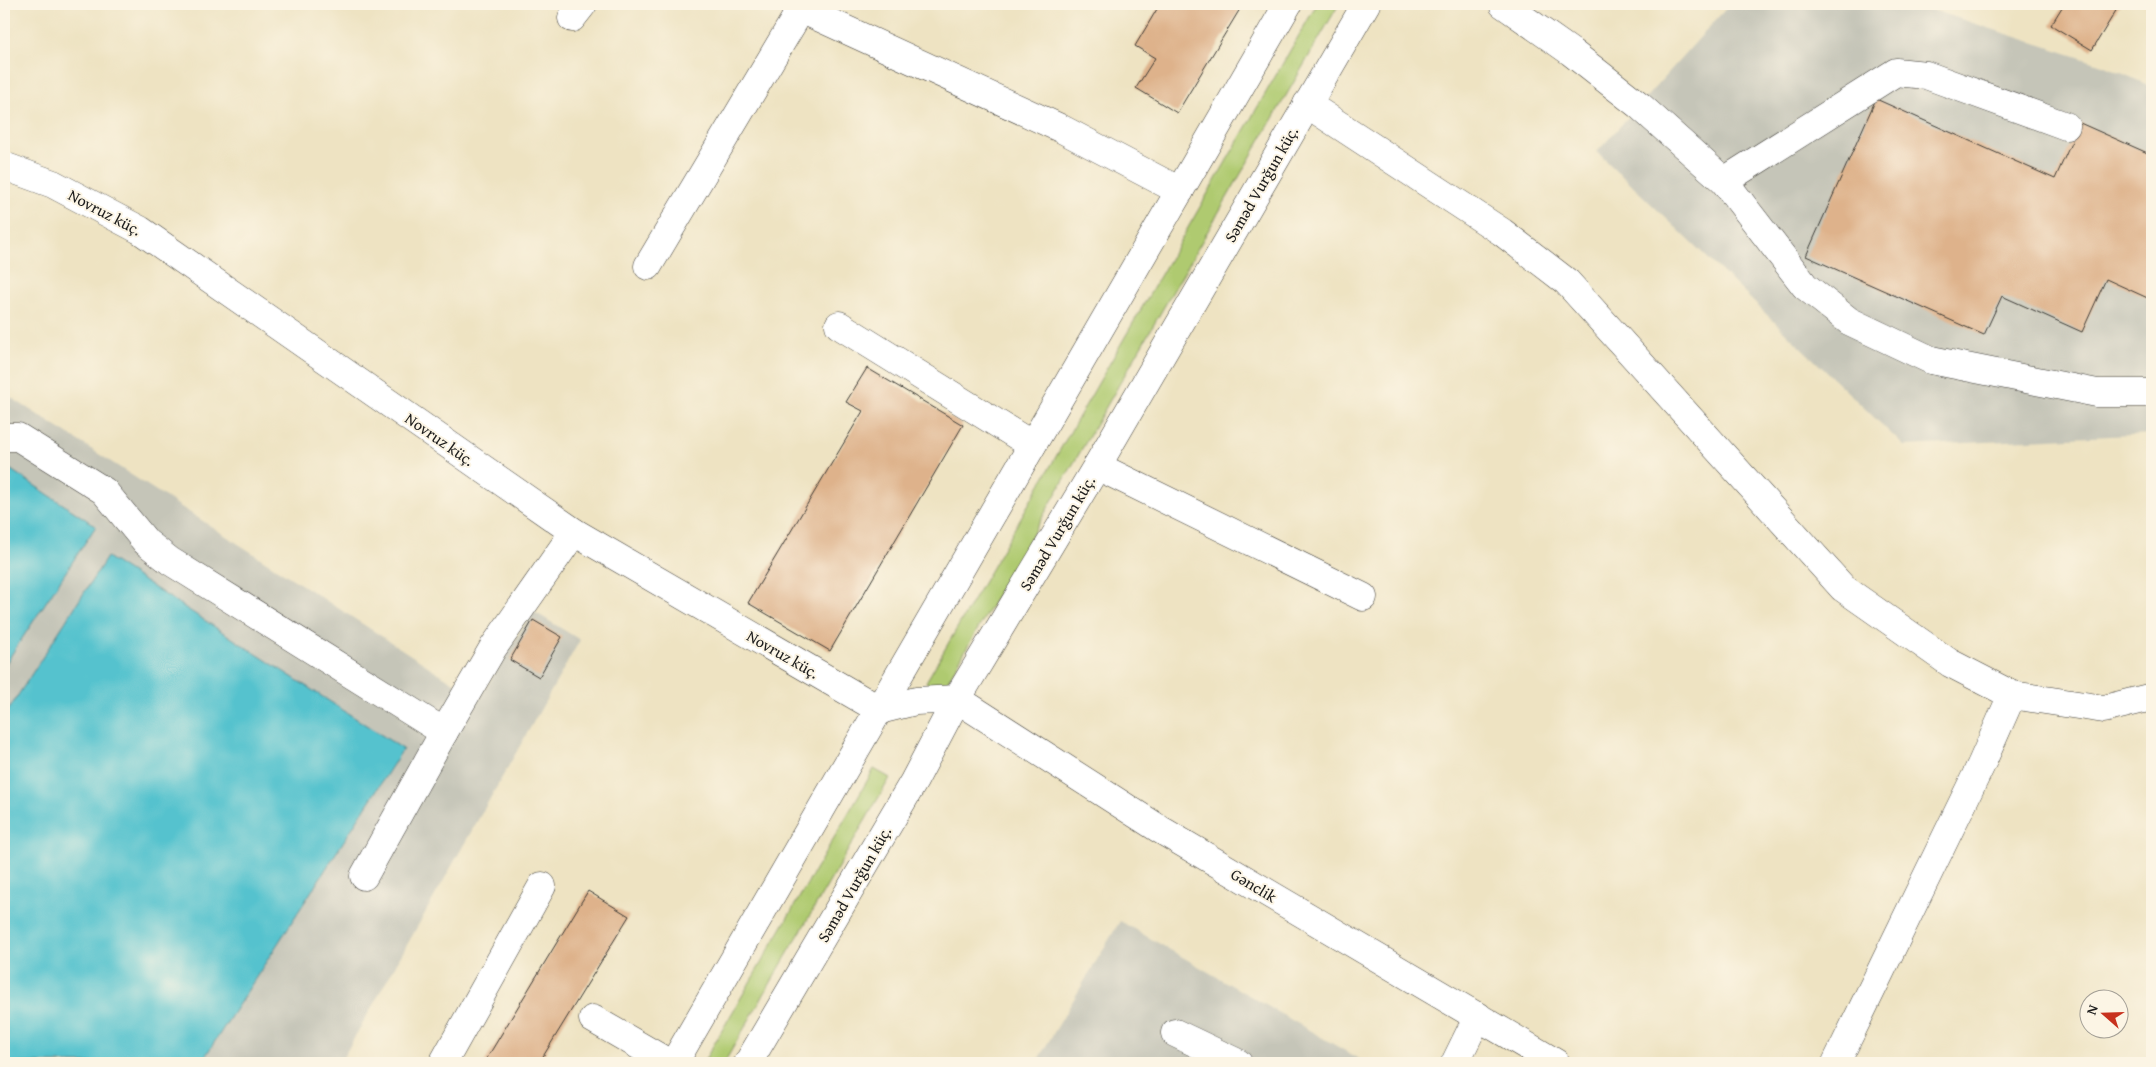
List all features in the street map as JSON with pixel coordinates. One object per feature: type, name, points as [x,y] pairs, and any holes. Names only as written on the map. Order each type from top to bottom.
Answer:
[{"type":"street","points":[[674,1063],[1288,4]]},
{"type":"street","name":"Səməd Vurğun küç.","points":[[748,1063],[914,781],[957,699],[1097,466],[1366,4]]},
{"type":"street","points":[[1503,4],[1572,52],[1640,106],[1724,181],[1805,286],[1849,321],[1931,360],[2097,393],[2152,393]]},
{"type":"street","points":[[648,266],[797,6],[1060,128],[1180,191]]},
{"type":"street","points":[[1724,181],[1896,72],[1926,75],[2066,126]]},
{"type":"street","points":[[1307,104],[1502,232],[1567,282],[1843,588],[1950,663],[2012,695],[2104,709],[2152,697]]},
{"type":"street","name":"Novruz küç.","points":[[4,166],[53,184],[140,230],[574,532],[880,710]]},
{"type":"street","points":[[839,325],[1032,445]]},
{"type":"street","points":[[4,437],[18,437],[104,491],[146,542],[170,561],[444,732]]},
{"type":"street","points":[[1097,466],[1363,597]]},
{"type":"street","points":[[364,876],[493,648],[574,532]]},
{"type":"street","points":[[1836,1063],[1981,765],[2012,695]]},
{"type":"street","points":[[880,710],[916,702],[957,699]]},
{"type":"street","name":"Gənclik","points":[[957,699],[1161,830],[1556,1063]]},
{"type":"street","points":[[443,1063],[542,886]]},
{"type":"street","points":[[1455,1063],[1478,1016]]},
{"type":"street","points":[[593,1019],[669,1063]]},
{"type":"street","points":[[1175,1033],[1238,1063]]},
{"type":"shaded area","points":[[1730,4],[1914,4],[2106,66],[2152,87],[2152,434],[1904,446],[1597,152]]},
{"type":"shaded area","points":[[4,393],[479,699],[533,611],[580,640],[340,1063],[4,1063]]},
{"type":"shaded area","points":[[1120,921],[1366,1063],[1036,1063]]},
{"type":"green space","points":[[1317,4],[1339,4],[942,691],[926,682]]},
{"type":"green space","points":[[874,769],[890,778],[724,1063],[703,1063]]},
{"type":"water","points":[[8,468],[96,526],[4,666],[4,473]]},
{"type":"water","points":[[107,557],[403,749],[201,1063],[4,1063],[4,717]]},
{"type":"building","points":[[1160,4],[1243,4],[1177,113],[1136,88],[1155,58],[1135,46]]},
{"type":"building","points":[[2064,4],[2120,4],[2092,50],[2051,25]]},
{"type":"building","points":[[1876,99],[2055,179],[2080,123],[2152,155],[2152,300],[2106,279],[2082,332],[2002,296],[1984,335],[1806,256]]},
{"type":"building","points":[[867,368],[963,425],[830,651],[748,603],[863,411],[846,402]]},
{"type":"building","points":[[533,620],[562,637],[539,677],[510,660]]},
{"type":"building","points":[[588,891],[629,916],[539,1063],[484,1063]]}]
